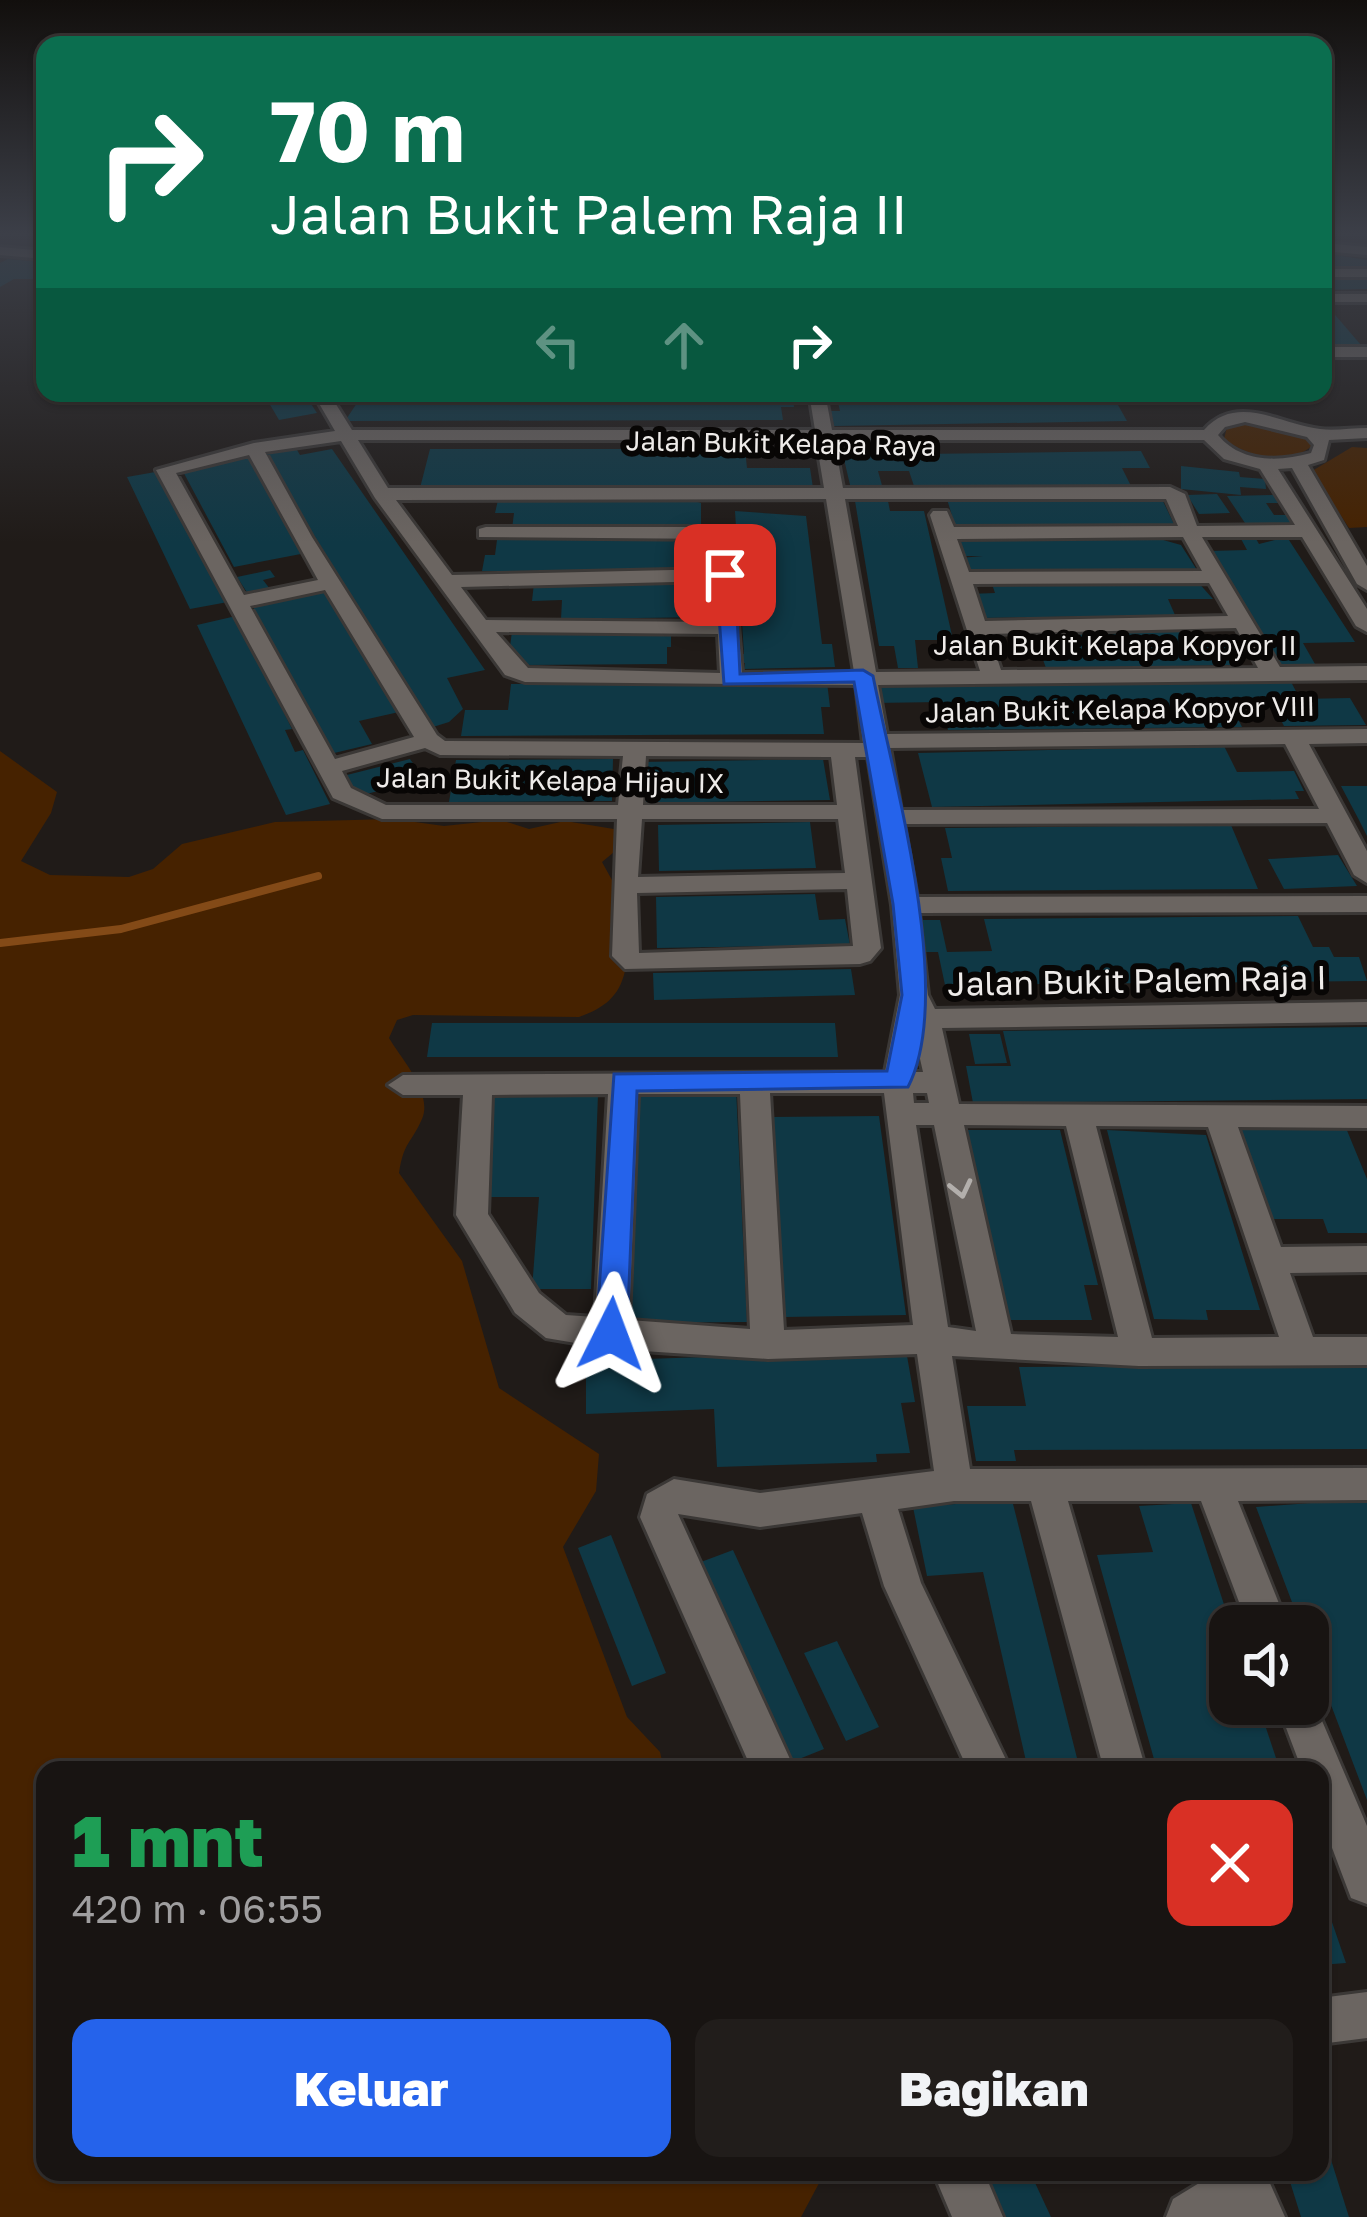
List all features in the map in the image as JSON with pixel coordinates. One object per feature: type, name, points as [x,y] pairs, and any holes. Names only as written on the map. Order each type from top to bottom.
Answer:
[{"type":"street","points":[[1332,352],[1367,352]]},
{"type":"street","name":"Jalan Bukit Kelapa Kopyor II","points":[[326,402],[382,494],[478,626],[513,670],[525,675],[731,680],[1367,674]]},
{"type":"street","points":[[819,402],[874,746],[905,904],[916,1011],[938,1082],[997,1348]]},
{"type":"street","points":[[1238,402],[1250,418]]},
{"type":"street","points":[[1262,402],[1274,420]]},
{"type":"street","points":[[1318,439],[1318,456],[1298,463],[1266,464],[1212,441],[1229,420],[1250,418],[1274,420],[1318,439],[1367,444]]},
{"type":"street","points":[[1318,439],[1367,433]]},
{"type":"street","name":"Jalan Bukit Kelapa Raya","points":[[168,466],[254,448],[345,437],[1212,441]]},
{"type":"street","points":[[254,448],[428,740],[328,768]]},
{"type":"street","points":[[1298,463],[1360,590],[1367,626]]},
{"type":"street","points":[[1266,464],[1309,531],[1360,590]]},
{"type":"street","name":"Jalan Bukit Kelapa Hijau IX","points":[[168,466],[165,470],[328,768],[342,793],[356,805],[382,812],[846,812]]},
{"type":"street","points":[[725,493],[731,680]]},
{"type":"street","points":[[382,494],[1170,493],[1178,497],[1190,533],[1273,674]]},
{"type":"street","points":[[933,495],[992,675]]},
{"type":"street","points":[[480,557],[495,496]]},
{"type":"street","points":[[946,533],[1309,531]]},
{"type":"street","points":[[1335,533],[1367,532]]},
{"type":"street","points":[[446,581],[480,557],[724,533]]},
{"type":"street","points":[[480,557],[725,575]]},
{"type":"street","points":[[960,578],[1216,577]]},
{"type":"street","points":[[240,602],[331,583]]},
{"type":"street","points":[[976,628],[1243,622]]},
{"type":"street","points":[[478,626],[726,628]]},
{"type":"street","name":"Jalan Bukit Kelapa Kopyor VIII","points":[[428,740],[440,748],[462,749],[842,750],[1367,736]]},
{"type":"street","points":[[1294,738],[1367,875]]},
{"type":"street","points":[[635,749],[626,814],[624,885],[626,956],[635,963],[860,955],[867,948],[854,881],[842,750]]},
{"type":"street","points":[[887,817],[1336,817]]},
{"type":"street","points":[[624,885],[854,881]]},
{"type":"street","points":[[905,904],[1367,904]]},
{"type":"street","points":[[916,1011],[898,1080],[899,1114],[929,1339],[971,1485]]},
{"type":"street","name":"Jalan Bukit Palem Raja I","points":[[916,1011],[1367,1012]]},
{"type":"street","points":[[754,1080],[767,1345]]},
{"type":"street","points":[[611,1334],[624,1081]]},
{"type":"street","points":[[403,1085],[938,1082]]},
{"type":"street","points":[[478,1084],[472,1215],[538,1317],[558,1328],[767,1345],[929,1339],[997,1348],[1139,1352],[1367,1351]]},
{"type":"street","points":[[899,1114],[1365,1122]]},
{"type":"street","points":[[1079,1117],[1139,1352]]},
{"type":"street","points":[[1220,1118],[1301,1351]]},
{"type":"street","points":[[1270,1260],[1367,1259]]},
{"type":"street","points":[[1214,1484],[1260,1605]]},
{"type":"street","points":[[770,1761],[659,1517],[660,1506],[674,1496],[760,1510],[971,1485],[1367,1484]]},
{"type":"street","points":[[1045,1485],[1122,1761]]},
{"type":"street","points":[[875,1495],[903,1586],[986,1761]]},
{"type":"street","points":[[1306,1725],[1320,1761]]},
{"type":"street","points":[[1329,1784],[1367,1882]]},
{"type":"street","points":[[1329,2020],[1367,2015]]},
{"type":"street","points":[[962,2181],[978,2217]]},
{"type":"street","points":[[1191,2217],[1246,2191]]},
{"type":"shaded area","points":[[1260,420],[1299,429],[1312,446],[1291,456],[1268,457],[1224,439],[1227,427]]},
{"type":"shaded area","points":[[1352,447],[1367,448],[1367,527],[1349,528],[1312,471]]},
{"type":"shaded area","points":[[0,751],[57,792],[51,813],[21,861],[50,875],[129,877],[153,869],[182,844],[275,822],[393,819],[444,826],[501,820],[529,829],[565,821],[620,830],[620,847],[602,862],[618,891],[615,954],[625,971],[609,1000],[579,1017],[413,1015],[397,1020],[389,1038],[414,1077],[424,1109],[399,1173],[462,1261],[499,1388],[599,1454],[596,1491],[563,1547],[627,1717],[660,1752],[662,1761],[36,1761],[36,2181],[820,2181],[801,2217],[0,2217]]},
{"type":"building","points":[[1332,336],[1354,336],[1361,345],[1332,346]]},
{"type":"building","points":[[268,402],[310,402],[317,413],[279,420]]},
{"type":"building","points":[[358,402],[793,402],[794,407],[781,407],[783,420],[345,421]]},
{"type":"building","points":[[838,402],[1150,405],[1118,405],[1127,421],[834,426],[831,411],[840,411]]},
{"type":"building","points":[[294,445],[300,455],[332,449],[485,670],[447,678],[463,709],[449,722],[433,727],[261,450]]},
{"type":"building","points":[[430,449],[745,449],[747,468],[810,468],[813,488],[420,488]]},
{"type":"building","points":[[1141,451],[1150,468],[1122,468],[1131,486],[915,489],[909,471],[878,471],[883,489],[851,489],[843,455]]},
{"type":"building","points":[[245,452],[306,553],[234,567],[179,464]]},
{"type":"building","points":[[1181,466],[1265,479],[1266,489],[1240,487],[1241,495],[1181,489]]},
{"type":"building","points":[[161,471],[228,602],[190,609],[127,477]]},
{"type":"building","points":[[1217,494],[1230,513],[1199,514],[1187,495]]},
{"type":"building","points":[[1276,495],[1282,503],[1266,503],[1274,515],[1291,515],[1298,524],[1245,523],[1227,496]]},
{"type":"building","points":[[1161,497],[1174,524],[955,526],[947,499]]},
{"type":"building","points":[[688,499],[701,503],[701,528],[512,529],[514,513],[495,513],[498,500]]},
{"type":"building","points":[[855,501],[888,501],[890,511],[924,511],[953,640],[915,640],[918,668],[898,668],[894,646],[879,646]]},
{"type":"building","points":[[735,511],[806,516],[822,644],[832,644],[835,667],[744,669],[745,663],[737,663],[737,654],[744,654]]},
{"type":"building","points":[[1240,537],[1255,537],[1259,544],[1287,537],[1355,642],[1303,643],[1315,664],[1274,665],[1209,551],[1247,550]]},
{"type":"building","points":[[1156,538],[1181,545],[1197,570],[964,570],[960,558],[983,556],[958,556],[953,540]]},
{"type":"building","points":[[709,539],[710,570],[482,571],[485,555],[495,555],[497,540]]},
{"type":"building","points":[[270,570],[275,577],[263,580],[270,589],[248,594],[237,577]]},
{"type":"building","points":[[1196,580],[1213,599],[1168,599],[1175,615],[977,618],[969,594],[995,593],[992,584]]},
{"type":"building","points":[[711,581],[714,617],[561,619],[562,600],[532,601],[534,583]]},
{"type":"building","points":[[326,590],[399,712],[359,721],[372,744],[330,754],[252,605]]},
{"type":"building","points":[[236,616],[292,729],[285,730],[295,752],[303,750],[330,804],[286,815],[197,625]]},
{"type":"building","points":[[1200,628],[1209,646],[1231,646],[1241,665],[1046,668],[1042,657],[1065,656],[1052,631]]},
{"type":"building","points":[[512,631],[671,631],[671,647],[667,647],[667,664],[526,665],[509,655]]},
{"type":"building","points":[[1289,678],[1300,699],[1350,698],[1366,725],[1284,726],[1270,699],[1228,699],[1242,727],[948,730],[941,702],[873,703],[869,683]]},
{"type":"building","points":[[827,682],[830,707],[821,707],[824,734],[461,736],[465,710],[508,710],[511,684]]},
{"type":"building","points":[[1224,746],[1237,772],[1294,771],[1304,791],[1295,791],[1299,799],[932,807],[918,753]]},
{"type":"building","points":[[410,759],[424,779],[355,797],[343,776]]},
{"type":"building","points":[[613,759],[612,801],[449,802],[456,760]]},
{"type":"building","points":[[823,759],[830,800],[640,803],[639,762]]},
{"type":"building","points":[[1341,786],[1367,786],[1367,836],[1359,820]]},
{"type":"building","points":[[810,822],[816,868],[659,871],[658,825]]},
{"type":"building","points":[[1231,825],[1258,889],[948,891],[941,858],[952,858],[945,828]]},
{"type":"building","points":[[1338,855],[1357,886],[1284,889],[1268,859]]},
{"type":"building","points":[[815,894],[819,920],[845,919],[850,945],[657,948],[656,897]]},
{"type":"building","points":[[1298,916],[1313,947],[1329,947],[1334,957],[1359,957],[1367,981],[945,985],[938,952],[916,952],[910,920],[940,920],[947,952],[992,951],[984,919]]},
{"type":"building","points":[[851,969],[855,995],[654,1000],[653,973]]},
{"type":"building","points":[[432,1023],[835,1023],[838,1057],[427,1057]]},
{"type":"building","points":[[1367,1027],[1367,1099],[973,1103],[966,1066],[1011,1066],[1003,1031]]},
{"type":"building","points":[[969,1034],[1000,1034],[1007,1063],[975,1064]]},
{"type":"building","points":[[736,1088],[747,1322],[625,1323],[630,1089]]},
{"type":"building","points":[[598,1094],[591,1289],[532,1289],[539,1197],[481,1197],[492,1095]]},
{"type":"building","points":[[879,1116],[906,1315],[785,1317],[771,1117]]},
{"type":"building","points":[[1346,1128],[1367,1179],[1367,1233],[1328,1233],[1323,1219],[1266,1219],[1234,1129]]},
{"type":"building","points":[[965,1130],[1060,1130],[1098,1285],[1084,1285],[1092,1320],[1001,1320]]},
{"type":"building","points":[[1107,1130],[1206,1135],[1260,1310],[1206,1310],[1208,1320],[1154,1319]]},
{"type":"building","points":[[906,1350],[915,1402],[901,1403],[910,1453],[876,1454],[877,1462],[717,1467],[714,1409],[586,1414],[586,1361]]},
{"type":"building","points":[[1367,1365],[1367,1449],[1014,1450],[1016,1461],[976,1461],[967,1406],[1026,1406],[1019,1367]]},
{"type":"building","points":[[1012,1500],[1078,1761],[1026,1761],[983,1572],[927,1576],[913,1507]]},
{"type":"building","points":[[1367,1501],[1367,1800],[1329,1700],[1329,1605],[1293,1605],[1256,1507]]},
{"type":"building","points":[[1191,1503],[1224,1605],[1209,1605],[1209,1725],[1265,1725],[1277,1761],[1154,1761],[1097,1555],[1153,1552],[1139,1506]]},
{"type":"building","points":[[611,1535],[666,1673],[632,1686],[578,1548]]},
{"type":"building","points":[[733,1550],[824,1749],[788,1761],[701,1562]]},
{"type":"building","points":[[837,1641],[879,1727],[846,1741],[804,1653]]},
{"type":"building","points":[[1329,1913],[1346,1963],[1329,1964]]},
{"type":"building","points":[[1329,2153],[1349,2217],[1301,2217],[1290,2181],[1329,2181]]},
{"type":"building","points":[[985,2181],[1034,2181],[1051,2217],[1001,2217]]},
{"type":"waterway","points":[[0,943],[121,929],[318,876]]},
{"type":"route","points":[[611,1334],[624,1081],[898,1080],[914,995],[905,904],[863,676],[731,680],[725,575]]}]
